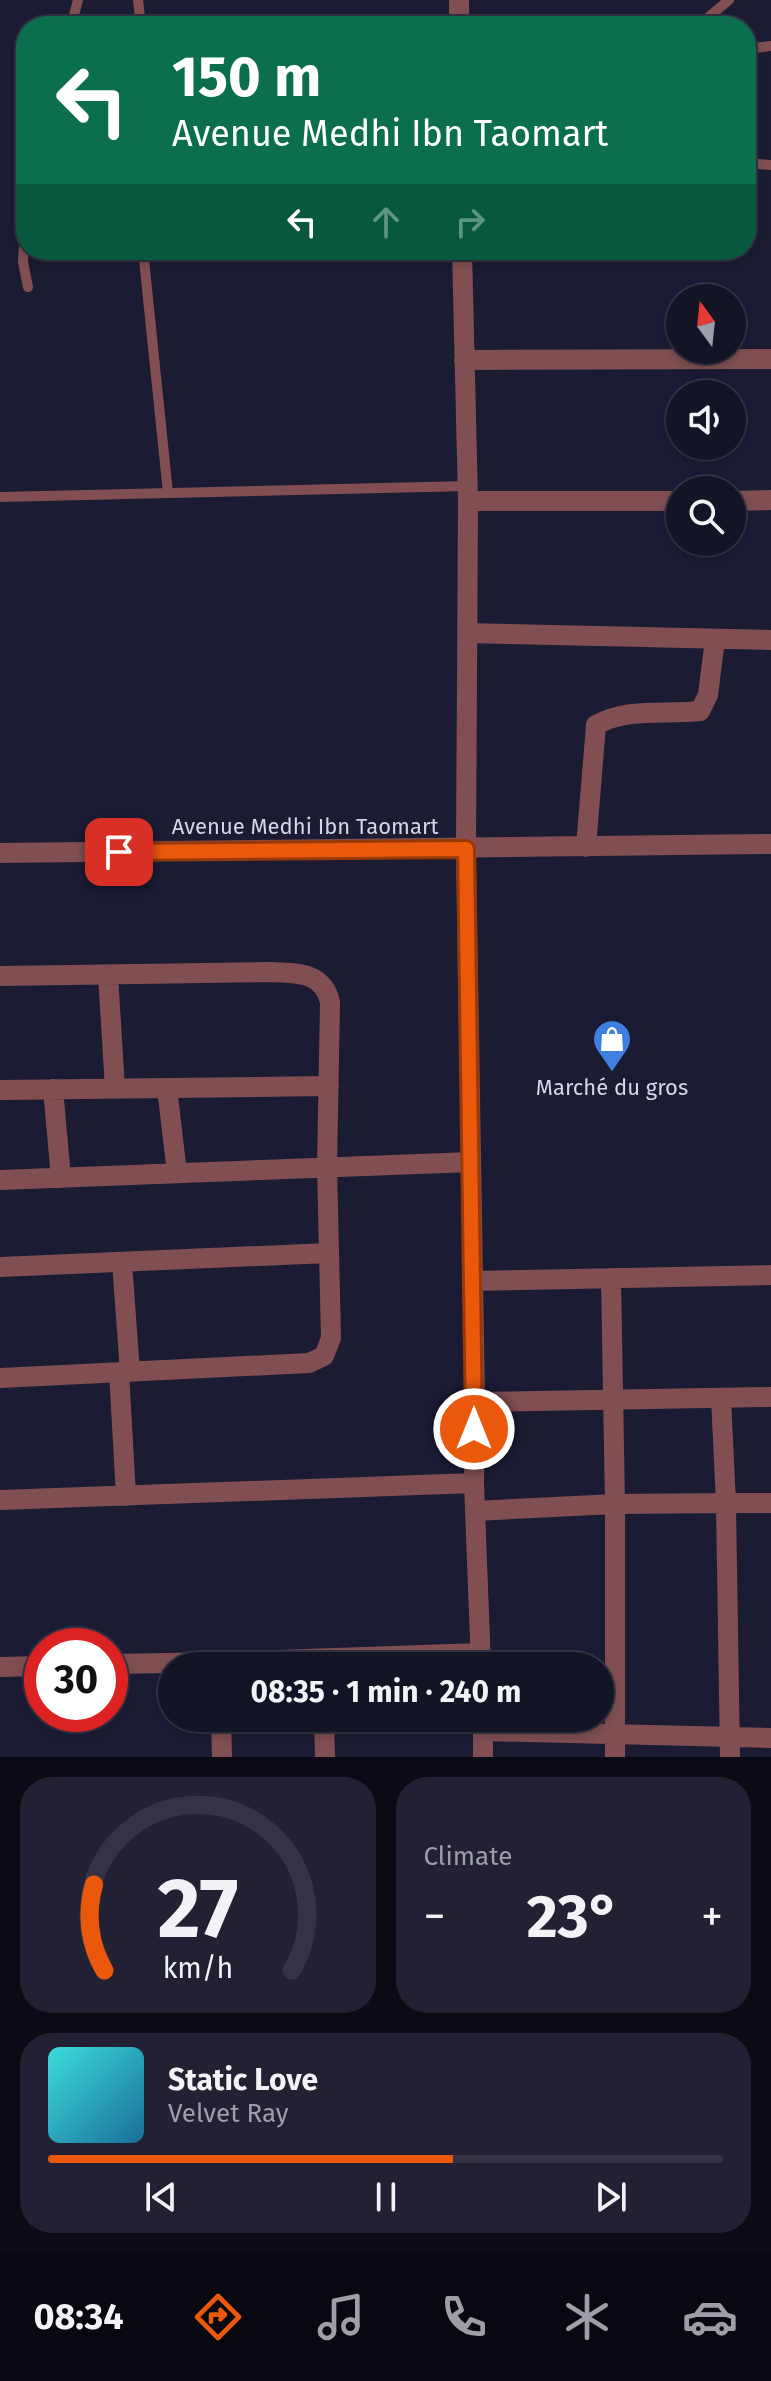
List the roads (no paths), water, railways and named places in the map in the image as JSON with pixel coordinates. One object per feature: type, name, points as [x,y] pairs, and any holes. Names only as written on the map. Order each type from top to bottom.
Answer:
[{"type":"street","points":[[462,260],[468,494],[466,849],[474,1483],[481,1652]]},
{"type":"street","points":[[464,360],[771,359]]},
{"type":"street","points":[[468,494],[666,501]]},
{"type":"street","points":[[746,501],[771,500]]},
{"type":"street","points":[[468,633],[771,640]]},
{"type":"street","points":[[586,847],[596,725],[617,716],[640,712],[700,711],[708,695],[715,639]]},
{"type":"street","name":"Avenue Medhi Ibn Taomart","points":[[0,853],[771,844]]},
{"type":"street","points":[[0,976],[299,973],[318,980],[327,990],[330,1002],[327,1167],[331,1338],[324,1356],[317,1361],[287,1365],[0,1378]]},
{"type":"street","points":[[108,975],[115,1088]]},
{"type":"street","points":[[0,1090],[329,1086]]},
{"type":"street","points":[[167,1088],[177,1173]]},
{"type":"street","points":[[53,1089],[61,1178]]},
{"type":"street","points":[[0,1180],[471,1162]]},
{"type":"street","points":[[0,1267],[329,1253]]},
{"type":"street","points":[[122,1262],[126,1496]]},
{"type":"street","points":[[472,1281],[771,1275]]},
{"type":"street","points":[[611,1278],[615,1757]]},
{"type":"street","points":[[475,1402],[771,1397]]},
{"type":"street","points":[[721,1398],[726,1503],[729,1747]]},
{"type":"street","points":[[0,1500],[474,1483]]},
{"type":"street","points":[[475,1511],[615,1504],[771,1503]]},
{"type":"street","points":[[128,1664],[158,1664]]},
{"type":"street","points":[[0,1667],[24,1666]]},
{"type":"street","points":[[221,1732],[222,1757]]},
{"type":"street","points":[[324,1732],[325,1757]]},
{"type":"street","points":[[483,1732],[483,1757]]},
{"type":"street","points":[[588,1732],[729,1747],[771,1738]]},
{"type":"lane","points":[[710,16],[729,0]]},
{"type":"lane","points":[[23,260],[28,287]]},
{"type":"lane","points":[[144,260],[168,493]]},
{"type":"lane","points":[[0,497],[168,493],[468,494]]},
{"type":"place","name":"Marché du gros","points":[[612,1073]]}]
